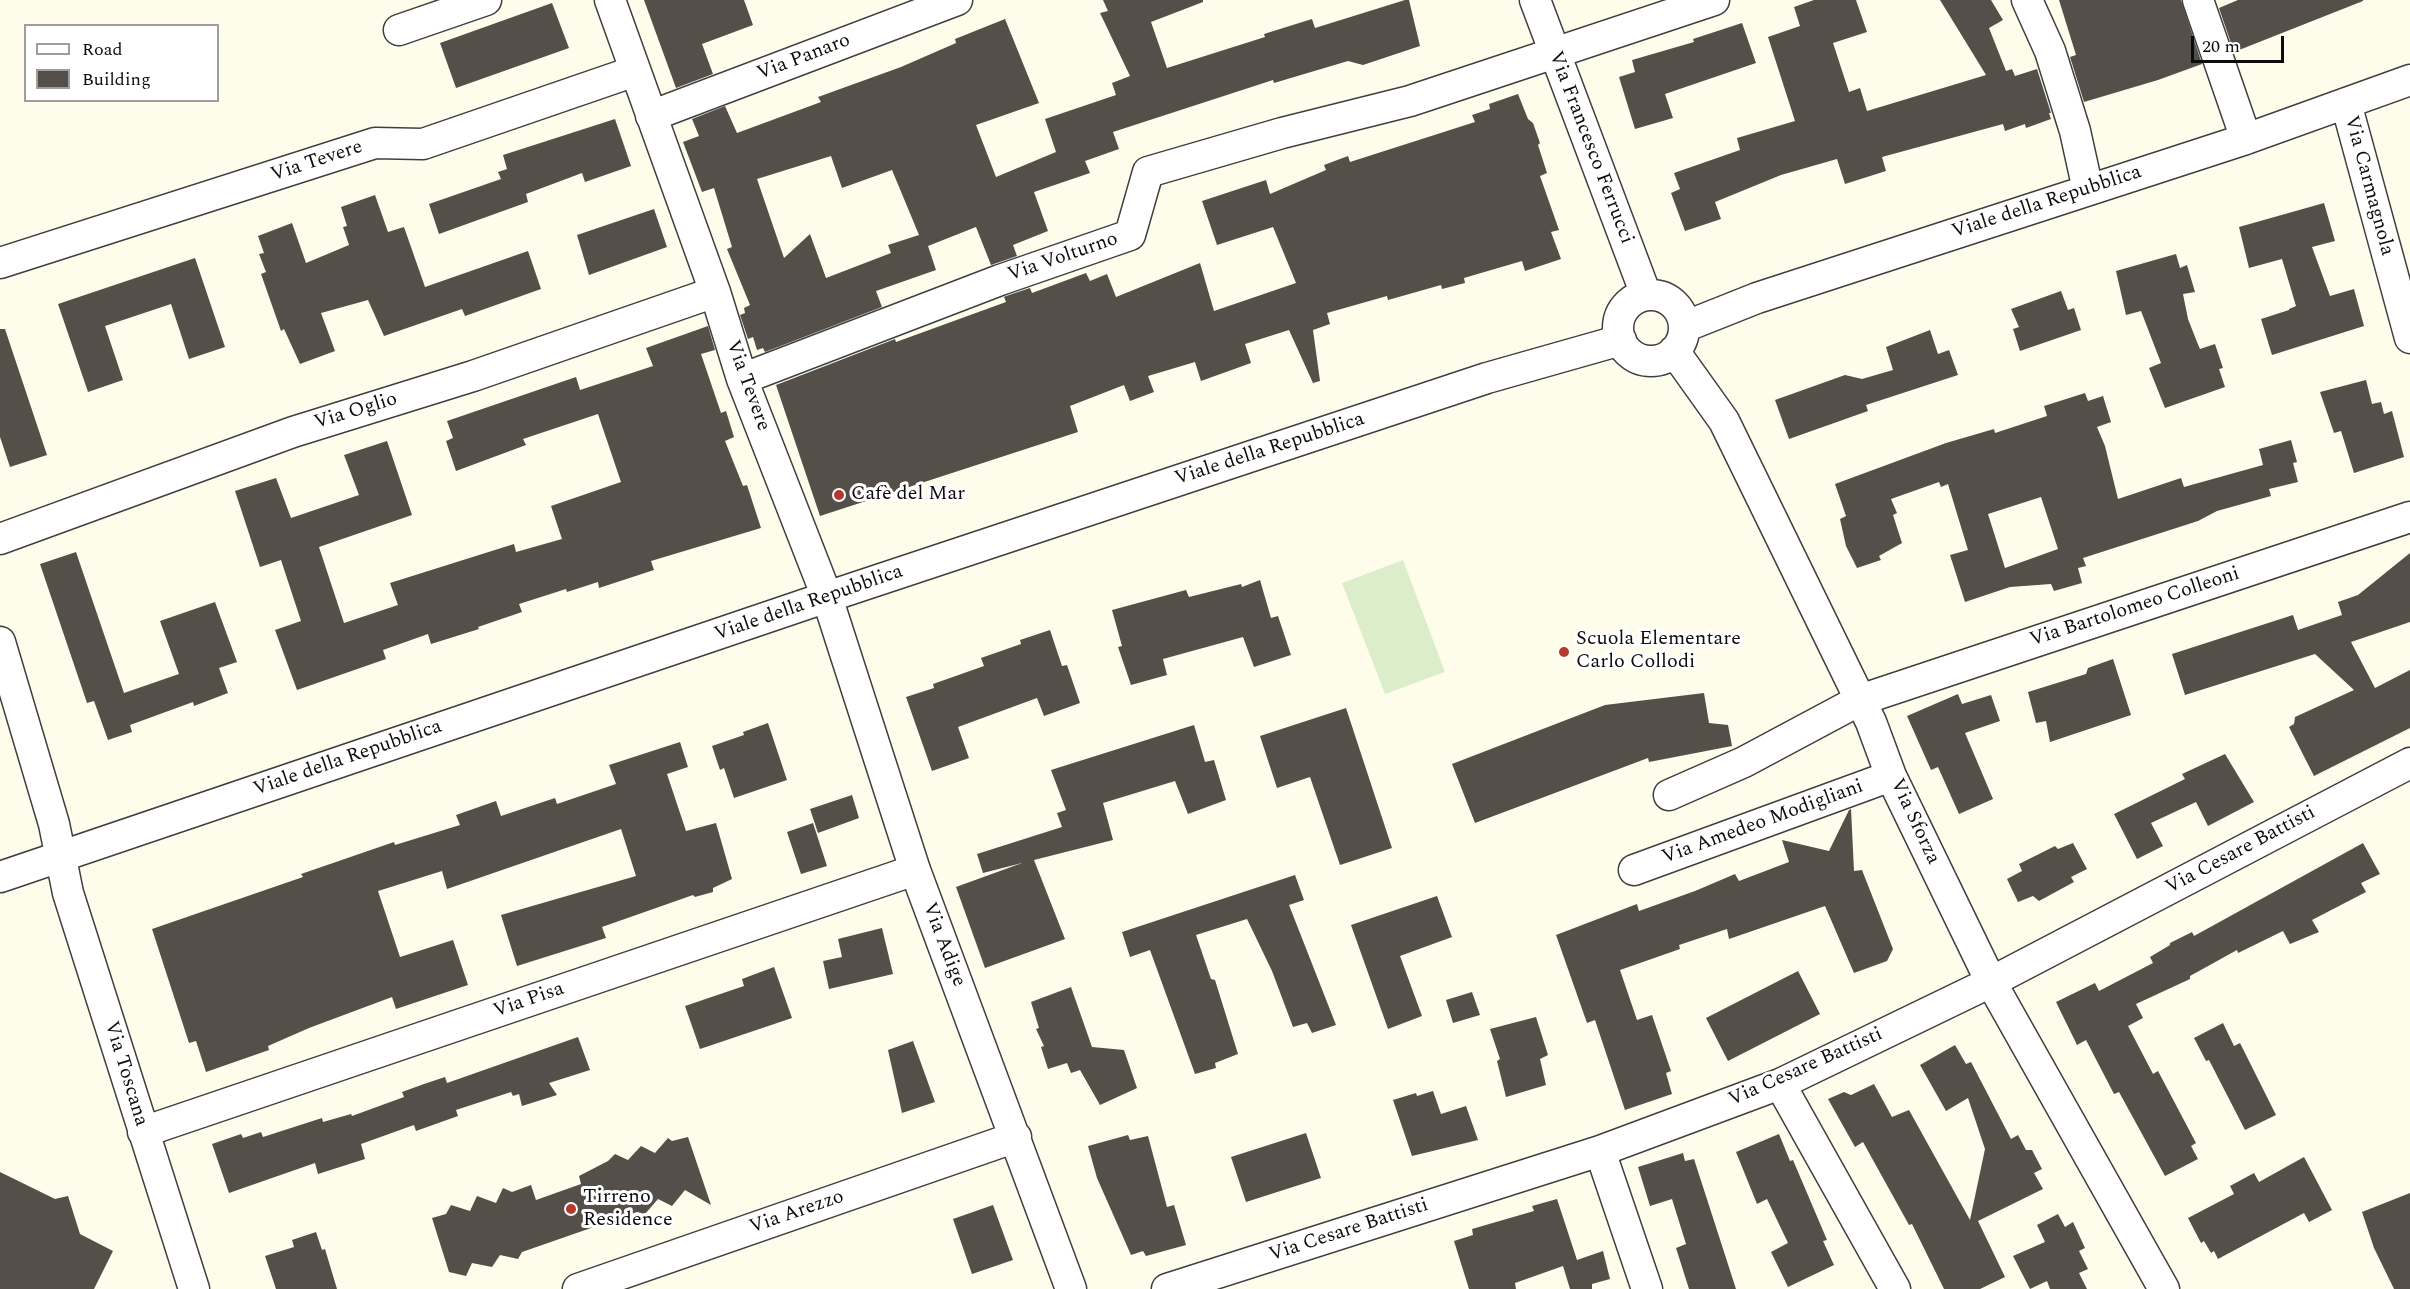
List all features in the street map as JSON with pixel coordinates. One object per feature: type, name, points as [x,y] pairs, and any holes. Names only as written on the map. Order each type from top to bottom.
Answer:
[{"type":"street","points":[[399,30],[486,0]]},
{"type":"street","name":"Via Tevere","points":[[609,0],[715,292],[742,379],[827,597]]},
{"type":"street","name":"Via Panaro","points":[[651,116],[957,0]]},
{"type":"street","name":"Via Francesco Ferrucci","points":[[1535,0],[1646,295]]},
{"type":"street","points":[[1553,52],[1714,0]]},
{"type":"street","points":[[2027,0],[2050,51],[2075,131],[2088,190]]},
{"type":"street","points":[[2198,0],[2247,139]]},
{"type":"street","name":"Via Volturno","points":[[742,379],[989,284],[1130,235],[1148,172],[1282,133],[1410,101],[1553,52]]},
{"type":"street","name":"Via Tevere","points":[[0,263],[375,143],[423,144],[635,71]]},
{"type":"street","name":"Viale della Repubblica","points":[[0,877],[827,597],[1487,378],[1621,340],[1631,353],[1646,360],[1663,358],[1679,339],[1757,298],[2247,139],[2410,80]]},
{"type":"street","name":"Via Carmagnola","points":[[2346,103],[2410,338]]},
{"type":"street","name":"Via Oglio","points":[[0,539],[293,432],[472,376],[715,292]]},
{"type":"street","points":[[1621,340],[1618,326],[1622,311],[1632,300],[1646,295],[1662,297],[1676,305],[1680,312],[1679,339]]},
{"type":"street","name":"Via Sforza","points":[[1679,339],[1724,421],[1860,700],[1892,776],[1990,982],[2164,1289]]},
{"type":"street","name":"Via Bartolomeo Colleoni","points":[[1669,795],[1744,762],[1860,700],[2410,517]]},
{"type":"street","name":"Via Adige","points":[[827,597],[915,870],[1071,1289]]},
{"type":"street","name":"Via Toscana","points":[[0,642],[54,824],[68,893],[194,1289]]},
{"type":"street","name":"Via Cesare Battisti","points":[[1167,1289],[1600,1151],[1780,1084],[1990,982],[2410,763]]},
{"type":"street","name":"Via Amedeo Modigliani","points":[[1634,870],[1892,776]]},
{"type":"street","name":"Via Pisa","points":[[143,1132],[915,870]]},
{"type":"street","points":[[1780,1084],[1895,1289]]},
{"type":"street","name":"Via Arezzo","points":[[578,1289],[1016,1137]]},
{"type":"street","points":[[1600,1151],[1647,1289]]},
{"type":"green space","points":[[1403,560],[1445,672],[1385,694],[1342,583]]},
{"type":"building","points":[[644,0],[744,0],[753,25],[702,44],[713,74],[676,88]]},
{"type":"building","points":[[1103,0],[1203,0],[1203,2],[1151,22],[1167,68],[1265,37],[1264,34],[1312,19],[1315,28],[1405,0],[1409,0],[1420,46],[1363,65],[1348,61],[1274,83],[1273,80],[1113,132],[1119,149],[1085,161],[1090,173],[1034,192],[1048,231],[1013,245],[1017,256],[991,265],[976,227],[928,246],[936,270],[876,291],[882,307],[765,352],[763,348],[757,350],[753,337],[748,339],[740,315],[745,313],[744,308],[750,305],[727,249],[732,247],[714,188],[702,192],[683,142],[699,136],[692,119],[725,106],[737,133],[821,102],[818,97],[901,67],[956,43],[955,39],[1005,19],[1039,103],[976,125],[996,177],[1056,152],[1045,119],[1116,95],[1112,83],[1130,76],[1100,13],[1108,11]],"holes":[[[831,156],[842,188],[892,170],[919,235],[888,245],[891,253],[826,278],[810,234],[784,258],[757,179]]]},
{"type":"building","points":[[1814,0],[1856,0],[1867,32],[1833,43],[1849,92],[1860,88],[1867,111],[1986,75],[1940,0],[1991,0],[2003,20],[1989,28],[2006,71],[2012,69],[2015,76],[2037,69],[2051,119],[2026,128],[2025,124],[2005,131],[2003,124],[1882,157],[1886,171],[1845,184],[1837,159],[1781,175],[1715,202],[1721,219],[1685,231],[1671,193],[1680,189],[1674,173],[1740,150],[1737,138],[1795,121],[1768,37],[1800,26],[1794,7]]},
{"type":"building","points":[[2059,0],[2181,0],[2202,64],[2084,102],[2070,57],[2076,55]]},
{"type":"building","points":[[2238,0],[2363,1],[2234,52],[2219,8]]},
{"type":"building","points":[[552,3],[569,48],[456,88],[440,43]]},
{"type":"building","points":[[1742,23],[1756,63],[1665,94],[1673,118],[1635,129],[1619,77],[1635,72],[1632,60],[1694,42],[1693,39]]},
{"type":"building","points":[[1518,94],[1528,119],[1533,123],[1540,143],[1538,145],[1547,173],[1540,176],[1559,230],[1551,232],[1561,259],[1525,271],[1522,261],[1464,278],[1465,283],[1442,289],[1441,285],[1388,300],[1387,296],[1327,313],[1330,324],[1313,330],[1320,381],[1313,383],[1289,330],[1245,344],[1251,363],[1201,381],[1195,362],[1148,376],[1154,392],[1130,401],[1124,385],[1070,406],[1078,432],[820,516],[776,385],[895,339],[896,342],[1006,302],[1004,297],[1006,296],[1030,288],[1032,293],[1086,273],[1090,281],[1107,274],[1116,297],[1200,263],[1214,311],[1296,283],[1273,227],[1217,245],[1202,201],[1266,180],[1270,194],[1326,170],[1324,165],[1348,156],[1350,162],[1475,122],[1472,115],[1490,109],[1489,104]]},
{"type":"building","points":[[615,119],[631,166],[585,182],[582,173],[526,194],[528,202],[439,234],[429,204],[501,179],[498,172],[507,169],[503,155]]},
{"type":"building","points":[[375,195],[388,232],[404,227],[425,287],[528,251],[541,289],[465,316],[462,309],[384,336],[368,300],[321,313],[335,351],[300,364],[284,329],[281,331],[261,274],[266,272],[259,254],[264,253],[258,236],[292,223],[306,263],[349,245],[343,227],[347,226],[341,207]]},
{"type":"building","points":[[2324,203],[2335,241],[2312,247],[2330,296],[2354,289],[2364,326],[2272,355],[2261,319],[2296,306],[2282,259],[2249,268],[2239,227]]},
{"type":"building","points":[[654,209],[667,247],[589,275],[577,235]]},
{"type":"building","points":[[2176,254],[2180,268],[2187,265],[2195,292],[2183,294],[2188,319],[2200,349],[2215,344],[2223,368],[2219,369],[2225,387],[2165,408],[2149,368],[2161,363],[2141,311],[2126,315],[2116,271]]},
{"type":"building","points":[[195,258],[225,347],[189,359],[171,304],[105,326],[123,380],[88,392],[58,304]]},
{"type":"building","points":[[2061,291],[2068,310],[2074,308],[2081,330],[2020,351],[2013,329],[2019,327],[2011,309]]},
{"type":"building","points":[[708,326],[715,350],[701,354],[721,413],[726,411],[734,437],[725,441],[743,486],[747,485],[761,528],[651,561],[654,570],[599,588],[598,582],[567,592],[566,589],[519,604],[522,612],[478,627],[479,629],[431,644],[428,634],[383,650],[386,659],[297,690],[275,630],[301,621],[281,560],[260,567],[235,491],[276,478],[291,518],[359,495],[344,455],[387,441],[412,515],[319,547],[344,623],[398,605],[390,583],[514,544],[516,552],[562,539],[551,506],[621,482],[598,414],[523,439],[526,445],[456,471],[446,441],[453,438],[447,421],[576,377],[580,390],[653,366],[646,348]]},
{"type":"building","points":[[0,329],[5,329],[47,455],[10,467],[0,437]]},
{"type":"building","points":[[1930,330],[1938,354],[1949,350],[1958,375],[1866,405],[1868,411],[1789,439],[1775,400],[1845,375],[1862,379],[1893,370],[1886,347]]},
{"type":"building","points":[[2366,380],[2372,404],[2381,402],[2384,414],[2392,411],[2404,457],[2354,473],[2341,431],[2334,433],[2320,392]]},
{"type":"building","points":[[2085,393],[2088,401],[2103,396],[2111,422],[2097,427],[2105,446],[2118,499],[2181,478],[2184,487],[2263,465],[2259,449],[2291,440],[2297,462],[2293,463],[2298,482],[2269,489],[2271,496],[2217,511],[2198,521],[2083,558],[2086,566],[2078,568],[2082,583],[2054,591],[2051,584],[2010,587],[1965,602],[1950,555],[1968,550],[1948,484],[1941,487],[1939,482],[1891,499],[1897,513],[1893,515],[1902,543],[1879,556],[1881,560],[1857,568],[1846,546],[1840,519],[1846,516],[1835,484],[1946,443],[1994,429],[1995,433],[2047,416],[2044,406]],"holes":[[[2041,497],[2058,549],[2005,568],[1988,514]]]},
{"type":"building","points":[[76,552],[124,693],[179,674],[160,621],[215,602],[237,662],[219,668],[228,693],[194,706],[193,702],[130,725],[132,732],[108,740],[94,701],[87,703],[40,564]]},
{"type":"building","points":[[2410,553],[2410,622],[2351,642],[2375,688],[2410,670],[2410,728],[2314,776],[2289,727],[2294,724],[2295,717],[2354,690],[2315,654],[2185,695],[2172,654],[2293,615],[2298,630],[2342,615],[2338,602],[2358,595]]},
{"type":"building","points":[[1260,580],[1271,618],[1278,616],[1291,655],[1254,667],[1243,637],[1163,659],[1167,675],[1131,685],[1118,647],[1122,646],[1112,610],[1186,590],[1189,597],[1241,584],[1242,587]]},
{"type":"building","points":[[1050,630],[1062,666],[1067,665],[1080,703],[1044,716],[1037,698],[958,727],[969,758],[932,771],[906,697],[934,688],[933,684],[984,666],[981,658],[1021,644],[1020,640]]},
{"type":"building","points":[[2113,659],[2131,715],[2050,742],[2046,721],[2036,723],[2028,692],[2086,674],[2088,668]]},
{"type":"building","points":[[1704,693],[1709,723],[1728,725],[1732,746],[1649,762],[1648,758],[1475,823],[1452,764],[1605,705]]},
{"type":"building","points":[[1958,694],[1962,704],[1991,695],[2000,721],[1965,733],[1993,799],[1959,814],[1938,767],[1931,770],[1907,716]]},
{"type":"building","points":[[1346,708],[1392,848],[1340,865],[1310,777],[1277,788],[1260,736]]},
{"type":"building","points":[[768,723],[787,780],[734,798],[724,768],[720,770],[712,746],[744,735],[743,732]]},
{"type":"building","points":[[1194,725],[1205,762],[1214,760],[1226,800],[1188,814],[1175,781],[1103,803],[1113,840],[1034,860],[1065,939],[985,968],[956,887],[1022,863],[983,873],[977,854],[1062,827],[1057,813],[1066,810],[1051,770]]},
{"type":"building","points":[[680,742],[688,767],[667,774],[686,831],[716,823],[732,879],[713,888],[713,892],[695,897],[693,895],[602,927],[606,938],[517,966],[501,915],[636,876],[621,829],[447,889],[442,871],[378,891],[400,957],[453,940],[468,985],[396,1009],[392,997],[309,1028],[268,1046],[269,1050],[206,1072],[196,1041],[189,1043],[152,929],[303,877],[301,874],[394,842],[395,845],[460,825],[456,815],[496,801],[501,816],[555,798],[557,804],[616,784],[609,765]]},
{"type":"building","points":[[2225,754],[2254,802],[2208,826],[2196,802],[2151,823],[2163,846],[2137,859],[2114,814],[2185,779],[2182,774]]},
{"type":"building","points":[[852,795],[859,818],[818,833],[810,809]]},
{"type":"building","points":[[1851,809],[1854,871],[1862,870],[1893,949],[1887,961],[1854,973],[1825,906],[1729,939],[1727,929],[1679,945],[1680,949],[1620,970],[1637,1020],[1652,1015],[1671,1071],[1666,1073],[1672,1094],[1625,1110],[1595,1020],[1587,1023],[1556,935],[1637,904],[1639,911],[1735,874],[1739,881],[1789,862],[1782,840],[1829,851]]},
{"type":"building","points":[[813,823],[827,866],[801,874],[787,832]]},
{"type":"building","points":[[2073,843],[2087,869],[2071,877],[2074,882],[2039,901],[2033,896],[2018,902],[2007,879],[2022,871],[2019,864],[2055,846],[2058,849]]},
{"type":"building","points":[[2363,843],[2380,874],[2361,883],[2366,892],[2312,920],[2319,932],[2290,944],[2283,931],[2238,953],[2237,950],[2190,976],[2190,979],[2136,1004],[2143,1018],[2128,1026],[2153,1074],[2158,1071],[2196,1143],[2191,1146],[2198,1159],[2165,1176],[2119,1092],[2114,1094],[2086,1040],[2077,1045],[2056,1002],[2095,983],[2099,991],[2153,963],[2150,957],[2170,943],[2192,932],[2194,936]]},
{"type":"building","points":[[1295,875],[1304,900],[1289,905],[1336,1025],[1312,1033],[1307,1023],[1293,1027],[1272,971],[1247,919],[1196,935],[1211,979],[1215,980],[1238,1054],[1215,1063],[1216,1068],[1195,1074],[1150,950],[1130,957],[1122,932]]},
{"type":"building","points":[[1437,896],[1452,937],[1400,956],[1422,1016],[1388,1029],[1351,925]]},
{"type":"building","points":[[882,928],[893,974],[829,989],[823,961],[842,957],[838,939]]},
{"type":"building","points":[[774,967],[792,1018],[700,1049],[685,1006],[744,986],[742,979]]},
{"type":"building","points":[[1798,971],[1820,1014],[1728,1061],[1706,1018]]},
{"type":"building","points":[[1071,987],[1092,1047],[1124,1050],[1137,1088],[1100,1105],[1080,1070],[1071,1073],[1067,1063],[1048,1069],[1041,1047],[1044,1046],[1036,1029],[1039,1028],[1031,1002]]},
{"type":"building","points":[[1472,992],[1480,1015],[1453,1023],[1446,1000]]},
{"type":"building","points":[[1536,1017],[1548,1055],[1540,1059],[1546,1085],[1506,1097],[1497,1061],[1500,1059],[1490,1029]]},
{"type":"building","points":[[2223,1023],[2234,1046],[2240,1043],[2276,1115],[2245,1130],[2209,1060],[2206,1061],[2194,1038]]},
{"type":"building","points":[[578,1037],[590,1070],[549,1083],[557,1095],[522,1106],[519,1094],[513,1096],[511,1092],[456,1110],[458,1116],[416,1131],[414,1125],[361,1144],[365,1159],[318,1174],[315,1163],[229,1193],[212,1144],[241,1134],[243,1138],[261,1132],[263,1137],[322,1118],[323,1122],[351,1114],[352,1116],[404,1097],[402,1092],[424,1084],[445,1077],[447,1083]]},
{"type":"building","points":[[913,1041],[935,1102],[902,1113],[888,1050]]},
{"type":"building","points":[[1955,1045],[1966,1064],[1971,1062],[2011,1139],[2018,1135],[2026,1150],[2032,1150],[2042,1169],[2034,1173],[2043,1189],[1978,1221],[2005,1277],[1980,1289],[1944,1289],[1912,1224],[1909,1225],[1863,1142],[1855,1147],[1828,1099],[1844,1092],[1851,1095],[1874,1084],[1892,1117],[1909,1110],[1970,1220],[1985,1149],[1968,1098],[1946,1111],[1920,1065]]},
{"type":"building","points":[[1433,1091],[1441,1114],[1466,1106],[1478,1140],[1412,1156],[1393,1100]]},
{"type":"building","points":[[1306,1133],[1321,1178],[1246,1202],[1231,1157]]},
{"type":"building","points":[[1779,1134],[1790,1161],[1793,1160],[1827,1240],[1823,1241],[1834,1265],[1788,1287],[1771,1252],[1788,1243],[1767,1199],[1757,1204],[1736,1152]]},
{"type":"building","points":[[1128,1135],[1130,1140],[1148,1136],[1167,1207],[1174,1205],[1186,1245],[1146,1256],[1143,1251],[1131,1255],[1097,1178],[1088,1146]]},
{"type":"building","points":[[688,1137],[711,1205],[685,1190],[672,1206],[658,1199],[645,1214],[637,1212],[522,1252],[518,1259],[500,1255],[492,1267],[472,1263],[466,1276],[449,1272],[432,1218],[446,1214],[451,1205],[470,1211],[477,1196],[496,1203],[503,1188],[512,1192],[531,1185],[536,1200],[581,1184],[579,1176],[608,1161],[615,1154],[628,1160],[641,1146],[655,1153],[668,1138],[672,1141]]},
{"type":"building","points":[[1683,1153],[1685,1161],[1694,1159],[1736,1289],[1689,1289],[1676,1248],[1686,1244],[1672,1199],[1650,1206],[1638,1167]]},
{"type":"building","points":[[2304,1157],[2332,1210],[2309,1222],[2304,1213],[2218,1259],[2214,1251],[2211,1253],[2204,1241],[2201,1243],[2188,1218],[2234,1194],[2230,1186],[2254,1173],[2259,1182]]},
{"type":"building","points":[[0,1172],[55,1199],[68,1196],[80,1234],[113,1251],[94,1289],[0,1289]]},
{"type":"building","points":[[2410,1193],[2410,1289],[2394,1289],[2374,1248],[2362,1212]]},
{"type":"building","points":[[1557,1199],[1577,1260],[1603,1251],[1610,1279],[1592,1284],[1592,1289],[1570,1289],[1563,1266],[1515,1283],[1516,1289],[1469,1289],[1454,1241],[1473,1235],[1472,1229],[1534,1211],[1532,1206]]},
{"type":"building","points":[[993,1205],[1013,1260],[972,1274],[953,1219]]},
{"type":"building","points":[[2058,1214],[2065,1227],[2073,1222],[2085,1248],[2079,1251],[2088,1269],[2079,1273],[2087,1289],[2050,1289],[2047,1281],[2030,1289],[2013,1256],[2045,1242],[2037,1225]]},
{"type":"building","points":[[316,1232],[322,1250],[325,1249],[337,1289],[276,1289],[265,1256],[294,1247],[292,1240]]},
{"type":"place","name":"Cafè del Mar","points":[[839,495]]},
{"type":"place","name":"Scuola Elementare Carlo Collodi","points":[[1564,652]]},
{"type":"place","name":"Tirreno Residence","points":[[571,1209]]}]
